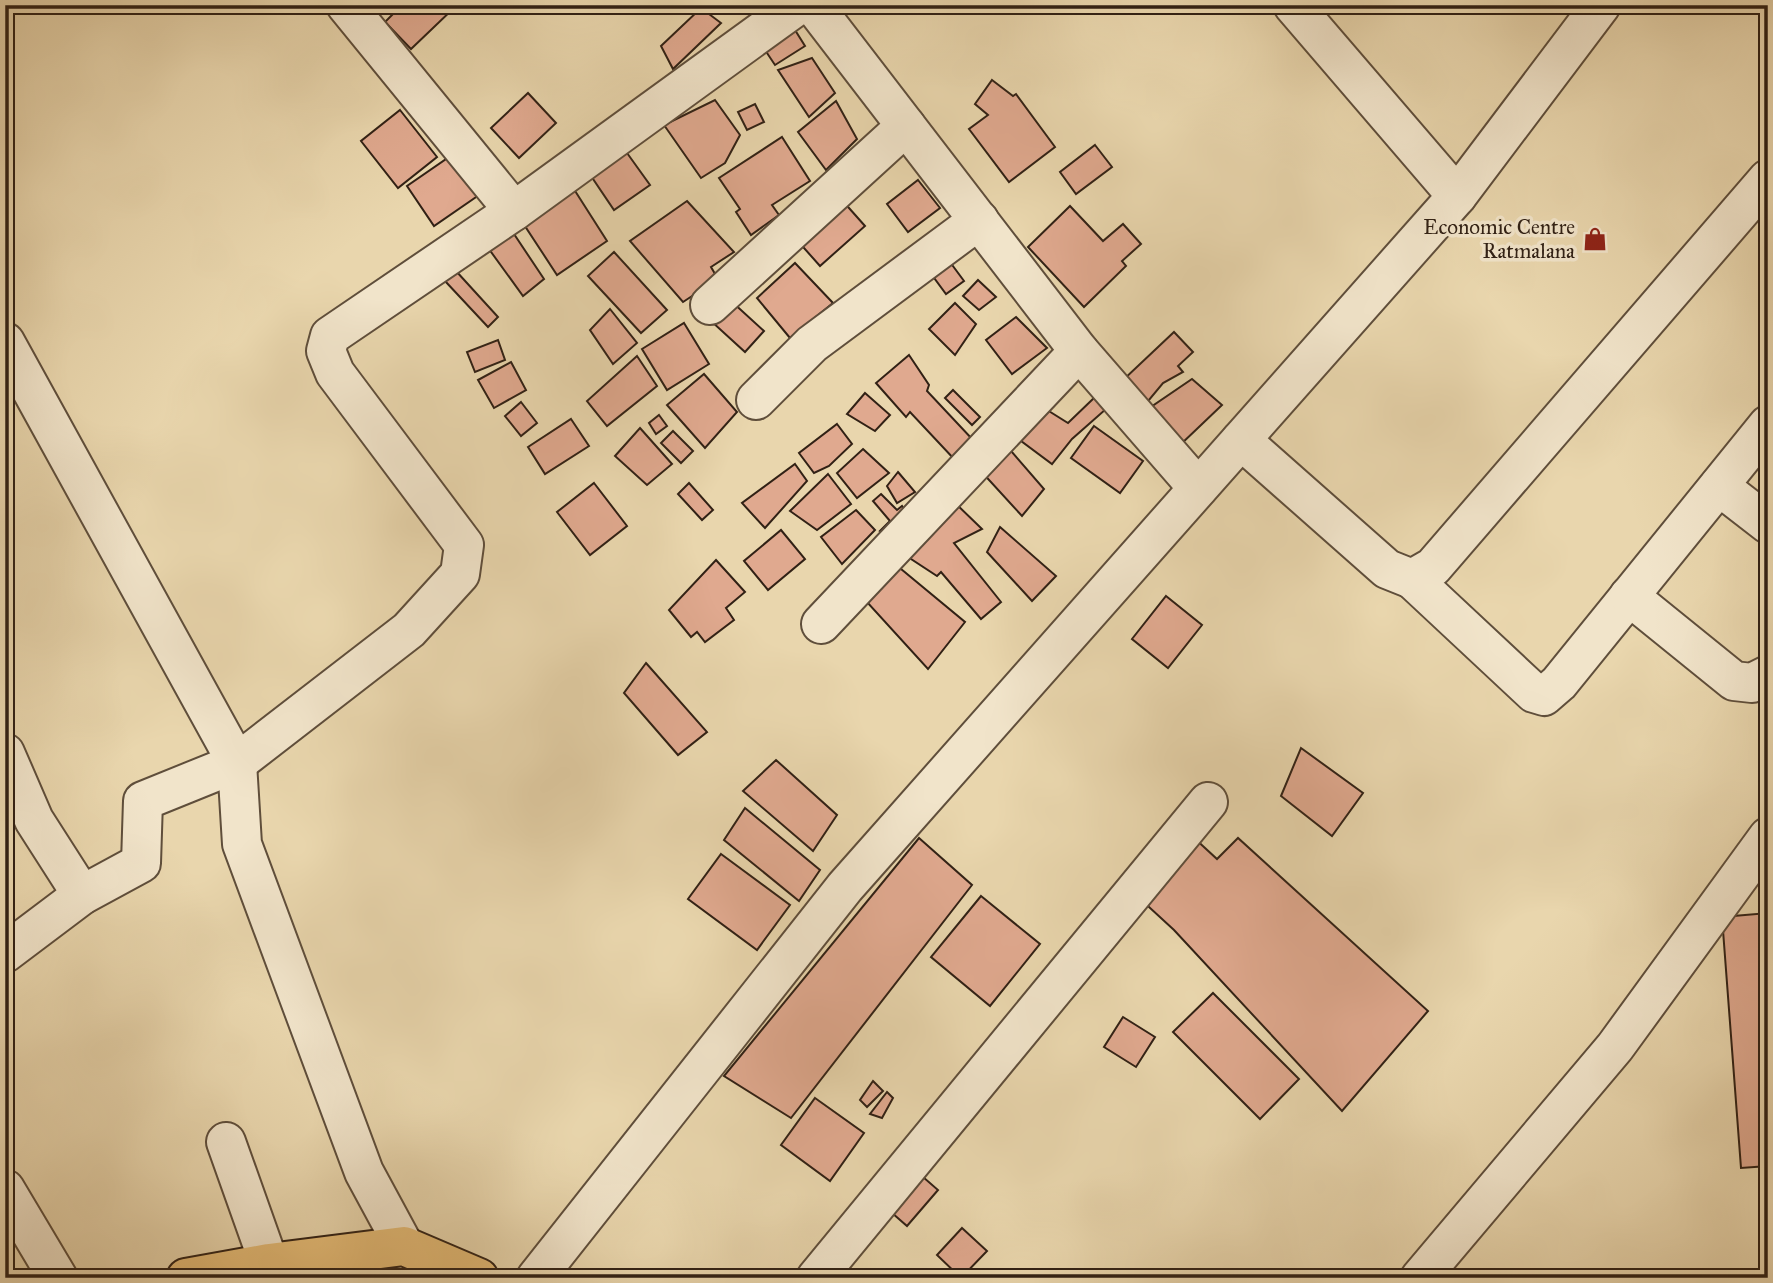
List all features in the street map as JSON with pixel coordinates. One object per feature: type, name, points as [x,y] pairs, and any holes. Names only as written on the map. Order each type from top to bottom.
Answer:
[{"type":"main road","points":[[186,1278],[270,1263],[404,1246],[479,1278]]},
{"type":"street","points":[[346,5],[514,211]]},
{"type":"street","points":[[8,945],[82,895],[141,863],[143,801],[237,763],[409,630],[460,574],[464,545],[335,373],[326,351],[331,336],[514,211],[798,5]]},
{"type":"street","points":[[813,5],[1079,351],[1198,488]]},
{"type":"street","points":[[1293,5],[1457,196]]},
{"type":"street","points":[[536,1278],[845,887],[1457,196],[1601,5]]},
{"type":"street","points":[[710,305],[906,126]]},
{"type":"street","points":[[1412,579],[1433,567],[1768,178]]},
{"type":"street","points":[[755,400],[812,344],[979,220]]},
{"type":"street","points":[[5,342],[237,763],[243,844],[364,1172],[404,1246]]},
{"type":"street","points":[[821,624],[1079,351]]},
{"type":"street","points":[[1241,440],[1387,569],[1412,579],[1534,694],[1544,696],[1559,684],[1768,425]]},
{"type":"street","points":[[1719,486],[1768,524]]},
{"type":"street","points":[[1629,596],[1734,681],[1752,683],[1768,675]]},
{"type":"street","points":[[5,753],[34,820],[82,895]]},
{"type":"street","points":[[816,1278],[1208,802]]},
{"type":"street","points":[[1420,1278],[1615,1047],[1768,837]]},
{"type":"street","points":[[226,1142],[270,1263]]},
{"type":"street","points":[[5,1189],[58,1278]]},
{"type":"building","points":[[402,5],[456,6],[411,49],[385,22]]},
{"type":"building","points":[[701,8],[721,23],[673,69],[661,46]]},
{"type":"building","points":[[790,22],[805,46],[775,65],[759,41]]},
{"type":"building","points":[[812,58],[835,93],[809,117],[778,70]]},
{"type":"building","points":[[992,80],[1013,96],[1016,94],[1055,147],[1009,182],[969,129],[988,115],[975,104]]},
{"type":"building","points":[[528,93],[556,123],[519,158],[491,128]]},
{"type":"building","points":[[715,100],[740,135],[725,163],[701,178],[664,125]]},
{"type":"building","points":[[836,101],[857,139],[826,170],[798,132]]},
{"type":"building","points":[[755,104],[764,122],[747,130],[738,112]]},
{"type":"building","points":[[400,110],[437,157],[398,188],[361,141]]},
{"type":"building","points":[[782,137],[810,181],[772,205],[779,215],[751,235],[736,212],[740,209],[719,178]]},
{"type":"building","points":[[1095,145],[1112,167],[1076,194],[1060,172]]},
{"type":"building","points":[[622,146],[650,185],[614,210],[587,170]]},
{"type":"building","points":[[452,155],[479,195],[434,226],[407,186]]},
{"type":"building","points":[[918,180],[940,208],[908,232],[887,204]]},
{"type":"building","points":[[570,183],[607,241],[557,275],[519,217]]},
{"type":"building","points":[[841,199],[865,226],[820,266],[796,239]]},
{"type":"building","points":[[687,201],[734,252],[711,267],[718,279],[683,302],[630,241]]},
{"type":"building","points":[[1070,206],[1103,241],[1123,224],[1141,244],[1122,261],[1126,266],[1084,307],[1028,247]]},
{"type":"building","points":[[508,225],[544,279],[523,296],[486,245]]},
{"type":"building","points":[[614,252],[667,310],[641,333],[588,276]]},
{"type":"building","points":[[947,258],[964,281],[946,294],[929,271]]},
{"type":"building","points":[[795,263],[833,303],[790,338],[757,298]]},
{"type":"building","points":[[456,271],[498,317],[488,327],[445,281]]},
{"type":"building","points":[[978,280],[996,297],[979,310],[963,296]]},
{"type":"building","points":[[730,300],[764,331],[745,352],[711,321]]},
{"type":"building","points":[[955,303],[976,324],[955,355],[929,329]]},
{"type":"building","points":[[610,309],[637,343],[613,364],[590,330]]},
{"type":"building","points":[[1016,317],[1047,348],[1012,374],[986,340]]},
{"type":"building","points":[[684,323],[709,364],[667,390],[642,349]]},
{"type":"building","points":[[1174,332],[1193,352],[1178,366],[1183,372],[1163,383],[1144,406],[1122,381]]},
{"type":"building","points":[[498,340],[505,360],[475,372],[467,352]]},
{"type":"building","points":[[909,355],[929,385],[927,391],[974,441],[955,460],[910,412],[906,417],[876,383]]},
{"type":"building","points":[[637,356],[657,386],[607,426],[587,401]]},
{"type":"building","points":[[511,362],[526,390],[494,408],[478,380]]},
{"type":"building","points":[[704,374],[737,412],[705,448],[667,405]]},
{"type":"building","points":[[1192,379],[1222,405],[1179,446],[1148,409]]},
{"type":"building","points":[[953,390],[980,417],[972,425],[945,398]]},
{"type":"building","points":[[865,393],[890,415],[875,431],[847,414]]},
{"type":"building","points":[[1095,397],[1106,409],[1072,439],[1052,464],[1013,435],[1036,403],[1068,423]]},
{"type":"building","points":[[521,402],[537,423],[521,436],[505,416]]},
{"type":"building","points":[[659,415],[667,426],[656,434],[649,423]]},
{"type":"building","points":[[571,419],[589,446],[545,474],[528,447]]},
{"type":"building","points":[[837,424],[852,444],[829,466],[814,473],[799,453]]},
{"type":"building","points":[[1094,426],[1143,461],[1120,493],[1071,458]]},
{"type":"building","points":[[640,428],[672,464],[647,485],[615,456]]},
{"type":"building","points":[[673,431],[693,451],[681,463],[661,443]]},
{"type":"building","points":[[1005,444],[1044,489],[1022,516],[979,469]]},
{"type":"building","points":[[863,449],[889,473],[857,498],[837,473]]},
{"type":"building","points":[[795,464],[807,481],[765,528],[742,503]]},
{"type":"building","points":[[898,472],[915,492],[897,503],[887,486]]},
{"type":"building","points":[[828,474],[851,504],[817,530],[790,511]]},
{"type":"building","points":[[594,483],[627,526],[590,555],[557,512]]},
{"type":"building","points":[[689,483],[713,510],[702,520],[678,494]]},
{"type":"building","points":[[881,494],[897,510],[902,506],[910,518],[894,537],[880,531],[890,521],[873,501]]},
{"type":"building","points":[[951,499],[982,529],[954,543],[1001,602],[981,619],[941,572],[937,576],[905,555]]},
{"type":"building","points":[[856,510],[875,530],[842,564],[821,537]]},
{"type":"building","points":[[1000,527],[1056,576],[1032,601],[987,552]]},
{"type":"building","points":[[781,530],[805,559],[768,590],[744,561]]},
{"type":"building","points":[[716,560],[745,592],[726,608],[734,620],[705,642],[697,632],[691,637],[669,610]]},
{"type":"building","points":[[895,564],[965,622],[928,669],[866,601]]},
{"type":"building","points":[[1166,596],[1202,625],[1168,668],[1132,639]]},
{"type":"building","points":[[646,663],[707,732],[678,755],[624,693]]},
{"type":"building","points":[[1301,748],[1363,793],[1332,836],[1281,796]]},
{"type":"building","points":[[776,760],[837,815],[813,851],[743,791]]},
{"type":"building","points":[[745,808],[820,870],[799,901],[724,840]]},
{"type":"building","points":[[1192,836],[1217,859],[1238,838],[1428,1011],[1342,1111],[1174,930],[1137,896]]},
{"type":"building","points":[[919,838],[972,885],[791,1118],[724,1076]]},
{"type":"building","points":[[721,854],[790,905],[757,950],[688,899]]},
{"type":"building","points":[[981,896],[1040,944],[990,1006],[931,957]]},
{"type":"building","points":[[1768,913],[1768,1166],[1741,1168],[1722,917]]},
{"type":"building","points":[[1213,993],[1299,1079],[1260,1119],[1173,1032]]},
{"type":"building","points":[[1123,1017],[1155,1037],[1136,1067],[1104,1047]]},
{"type":"building","points":[[873,1081],[883,1091],[867,1107],[860,1100]]},
{"type":"building","points":[[887,1092],[893,1098],[882,1118],[870,1114]]},
{"type":"building","points":[[815,1098],[864,1133],[830,1181],[781,1145]]},
{"type":"building","points":[[915,1170],[938,1190],[907,1226],[884,1206]]},
{"type":"building","points":[[962,1228],[987,1251],[961,1278],[937,1255]]},
{"type":"place","name":"Economic Centre Ratmalana","points":[[1595,239]]}]
